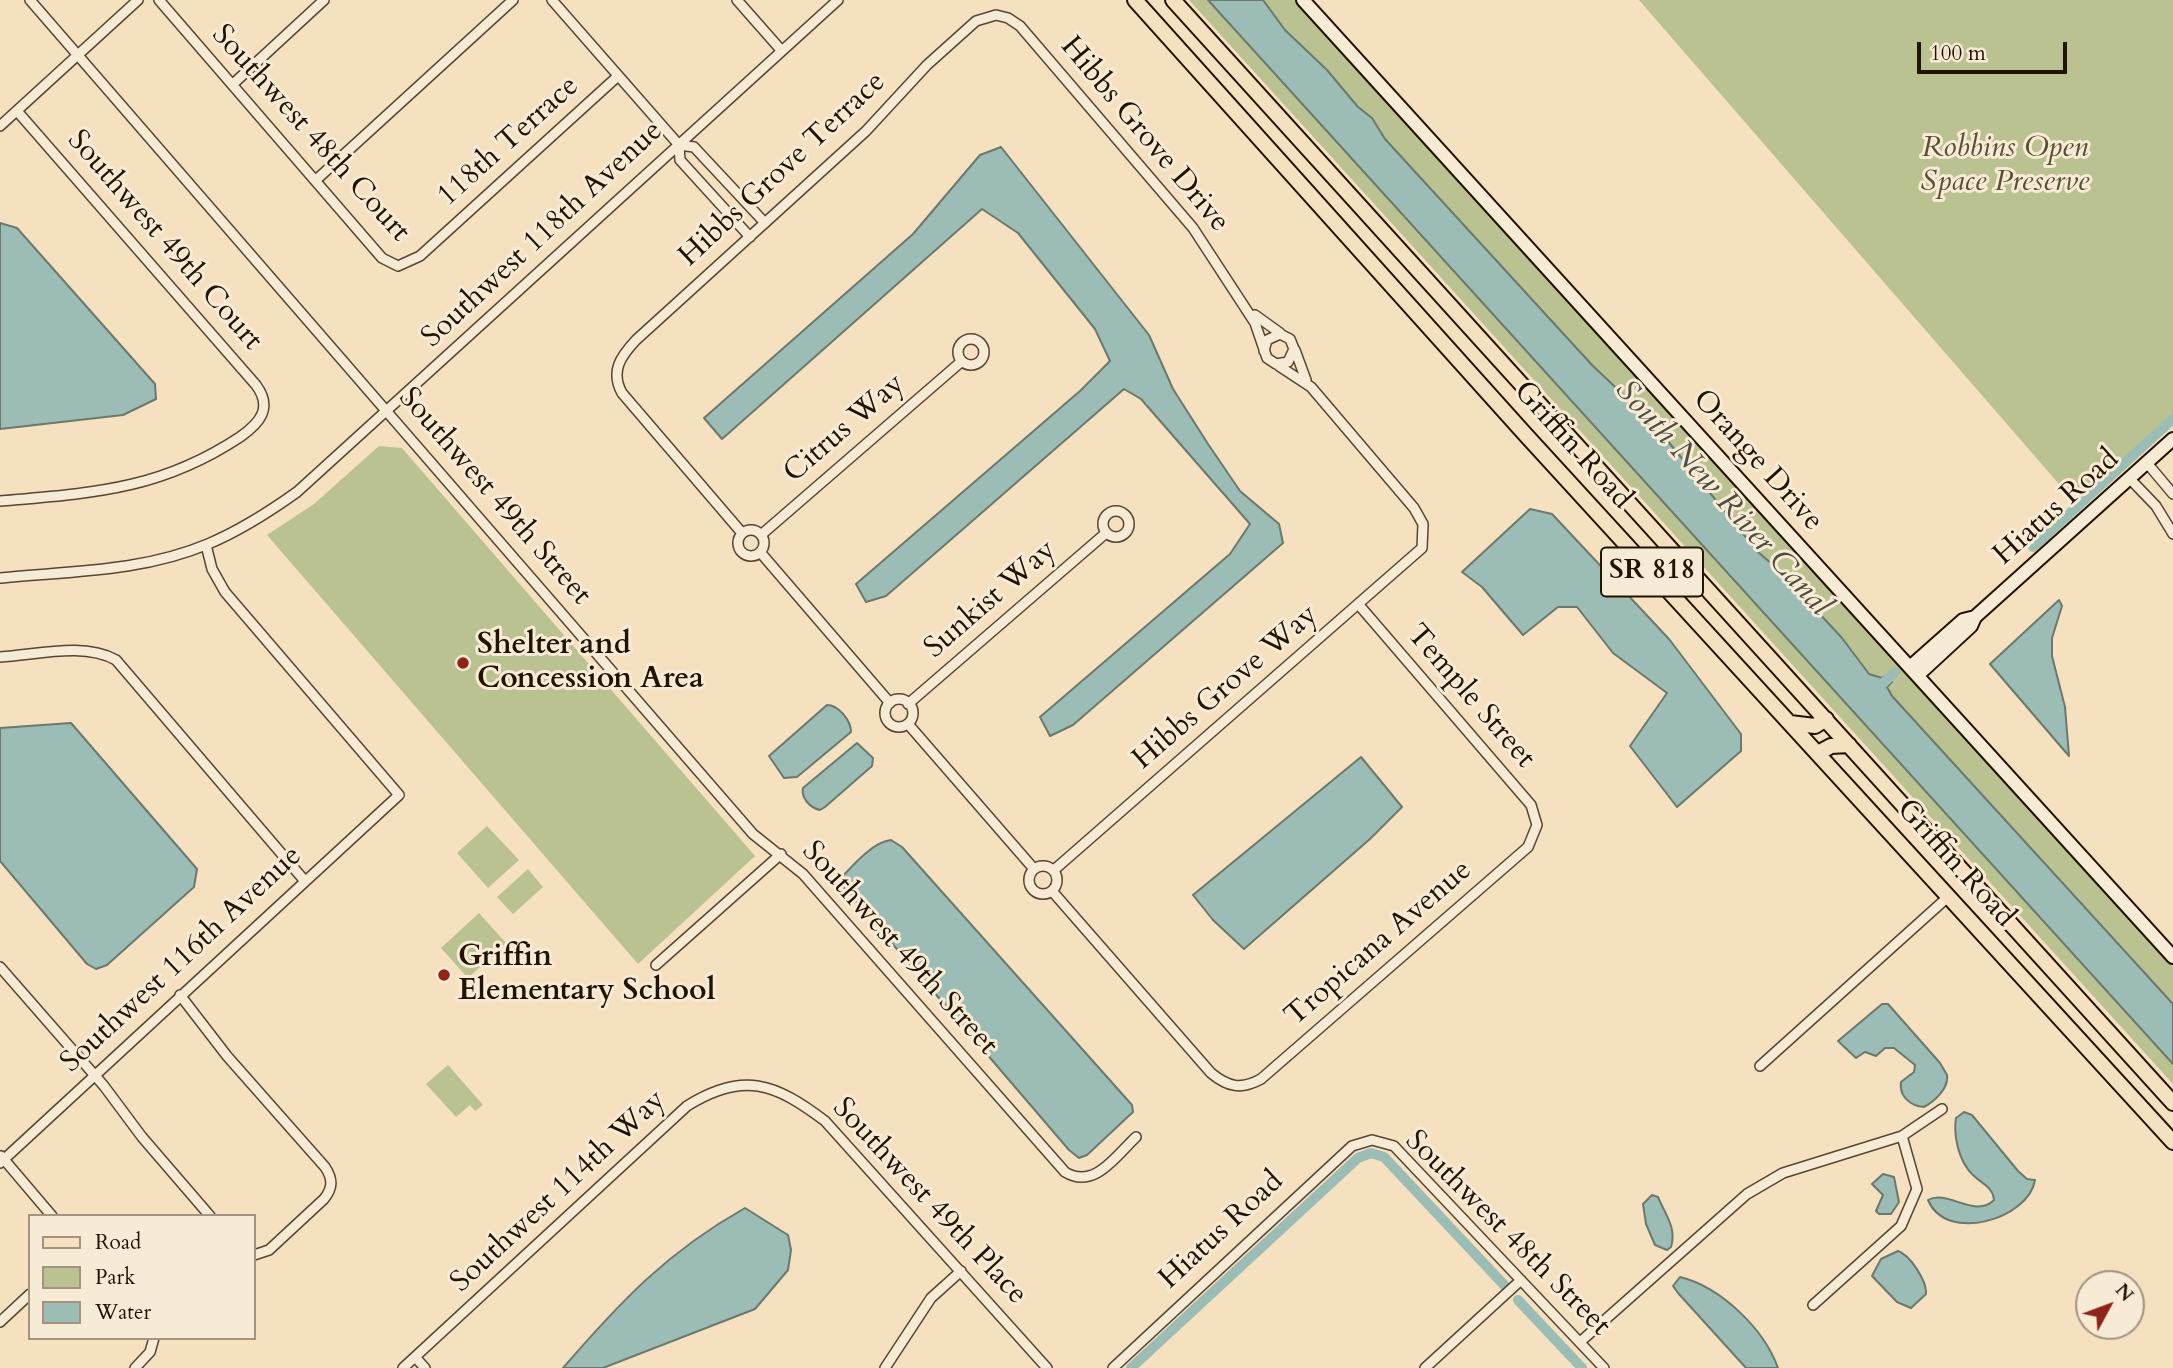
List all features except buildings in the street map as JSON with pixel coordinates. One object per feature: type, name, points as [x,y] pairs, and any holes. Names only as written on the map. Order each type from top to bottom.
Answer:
[{"type":"main road","name":"Griffin Road","points":[[1135,0],[2173,1142]]},
{"type":"main road","name":"Griffin Road","points":[[1173,0],[2173,1103]]},
{"type":"main road","points":[[1790,723],[1815,726],[1826,719]]},
{"type":"main road","points":[[1818,753],[1831,746],[1849,745]]},
{"type":"street","name":"Southwest 49th Street","points":[[30,0],[753,834],[803,874],[1065,1172],[1075,1178],[1086,1179],[1099,1173],[1136,1137]]},
{"type":"street","points":[[0,126],[138,0]]},
{"type":"street","name":"Southwest 48th Court","points":[[159,0],[382,258],[398,266]]},
{"type":"street","points":[[233,84],[324,0]]},
{"type":"street","points":[[316,180],[513,0]]},
{"type":"street","points":[[552,0],[678,145],[680,160],[750,237]]},
{"type":"street","points":[[737,0],[782,50]]},
{"type":"street","name":"Southwest 118th Avenue","points":[[0,578],[134,566],[206,545],[297,492],[838,0]]},
{"type":"street","name":"Orange Drive","points":[[1303,0],[2173,957]]},
{"type":"street","name":"Hibbs Grove Terrace","points":[[742,533],[622,393],[616,374],[618,361],[874,124],[921,71],[972,24],[980,18],[996,15]]},
{"type":"street","name":"Hibbs Grove Drive","points":[[996,15],[1008,18],[1020,26],[1178,208],[1242,301],[1257,328],[1264,351]]},
{"type":"street","name":"118th Terrace","points":[[398,266],[420,256],[618,76]]},
{"type":"street","name":"Southwest 49th Court","points":[[0,501],[84,494],[147,482],[172,474],[220,450],[252,429],[259,423],[265,409],[263,395],[256,385],[18,110]]},
{"type":"street","points":[[678,145],[694,146],[765,223]]},
{"type":"street","name":"Hibbs Grove Drive","points":[[1242,301],[1265,325],[1283,335]]},
{"type":"street","points":[[1283,335],[1290,339],[1311,387],[1296,374],[1267,358],[1264,351],[1269,338],[1283,335]]},
{"type":"street","points":[[1276,365],[1288,362],[1294,349]]},
{"type":"street","name":"Citrus Way","points":[[761,535],[962,360]]},
{"type":"street","name":"Hibbs Grove Way","points":[[1054,870],[1417,554],[1424,538],[1423,524],[1414,508],[1311,387]]},
{"type":"street","name":"Hiatus Road","points":[[1914,671],[1963,620],[1975,617],[2173,439]]},
{"type":"street","points":[[2147,463],[2173,494]]},
{"type":"street","points":[[2130,479],[2156,506],[2173,534]]},
{"type":"street","points":[[750,530],[761,535],[764,543],[760,552],[750,556],[742,553],[738,545],[742,533],[750,530]]},
{"type":"street","name":"Sunkist Way","points":[[908,704],[1106,533]]},
{"type":"street","name":"Southwest 116th Avenue","points":[[1,1159],[399,794],[225,592],[212,569],[206,545]]},
{"type":"street","points":[[760,552],[890,703]]},
{"type":"street","name":"Temple Street","points":[[1359,605],[1531,805],[1537,825]]},
{"type":"street","points":[[0,657],[86,650],[102,652],[116,660],[304,880]]},
{"type":"street","points":[[901,700],[908,704],[912,712],[908,724],[900,727],[889,722],[886,710],[890,703],[901,700]]},
{"type":"street","points":[[908,724],[1034,869]]},
{"type":"street","name":"Tropicana Avenue","points":[[1052,891],[1211,1073],[1231,1086],[1240,1087],[1261,1079],[1528,847],[1537,825]]},
{"type":"street","points":[[656,965],[781,854]]},
{"type":"street","points":[[1044,866],[1054,870],[1058,883],[1052,891],[1043,894],[1031,887],[1029,878],[1034,869],[1044,866]]},
{"type":"street","points":[[1760,1066],[1950,896]]},
{"type":"street","points":[[0,967],[93,1074],[142,1137],[208,1214]]},
{"type":"street","points":[[180,995],[227,1056],[325,1167],[332,1183],[328,1195],[318,1205],[269,1250],[256,1254]]},
{"type":"street","name":"Southwest 114th Way","points":[[403,1368],[687,1106],[711,1091],[739,1084],[763,1084]]},
{"type":"street","name":"Southwest 49th Place","points":[[763,1084],[796,1099],[825,1121],[1047,1368]]},
{"type":"street","points":[[1580,1342],[1747,1194],[1783,1173],[1902,1136],[1942,1110]]},
{"type":"street","points":[[1813,1306],[1901,1226],[1917,1189],[1902,1136]]},
{"type":"street","name":"Hiatus Road","points":[[1113,1368],[1352,1146],[1372,1140]]},
{"type":"street","name":"Southwest 48th Street","points":[[1372,1140],[1394,1146],[1604,1368]]},
{"type":"street","points":[[1,1159],[50,1214]]},
{"type":"street","points":[[885,1368],[931,1298],[961,1271]]},
{"type":"street","points":[[1425,1368],[1521,1280]]},
{"type":"street","points":[[0,1322],[28,1296]]},
{"type":"street","points":[[135,1368],[150,1352],[154,1340]]},
{"type":"street","points":[[415,1357],[425,1368]]},
{"type":"green space","points":[[1189,0],[1297,0],[2173,965],[2173,1084]]},
{"type":"green space","name":"Robbins Open Space Preserve","points":[[1639,0],[2173,0],[2173,418],[2078,506]]},
{"type":"green space","points":[[379,446],[402,448],[755,856],[638,964],[267,535],[314,504]]},
{"type":"green space","points":[[487,826],[519,860],[488,888],[457,853]]},
{"type":"green space","points":[[528,869],[543,887],[513,914],[497,897]]},
{"type":"green space","points":[[479,913],[506,943],[468,978],[441,948]]},
{"type":"green space","points":[[448,1065],[483,1105],[475,1111],[470,1105],[456,1117],[426,1084]]},
{"type":"water","points":[[1208,0],[1263,0],[1285,30],[1327,70],[1358,107],[1372,118],[1385,139],[1592,365],[1654,424],[1758,552],[1780,571],[1842,638],[1869,674],[1882,678],[1886,675],[1892,682],[1887,687],[1892,696],[2173,1004],[2173,1064]]},
{"type":"water","points":[[1001,147],[1149,335],[1173,389],[1208,444],[1240,491],[1279,524],[1283,543],[1073,725],[1050,736],[1040,717],[1230,554],[1250,524],[1141,399],[1124,389],[886,596],[866,602],[856,584],[1080,391],[1110,361],[1095,329],[1018,233],[982,209],[722,439],[704,418],[913,234],[980,155]]},
{"type":"water","points":[[0,223],[17,228],[155,384],[156,399],[123,415],[0,429]]},
{"type":"water","points":[[1530,509],[1552,514],[1669,639],[1741,734],[1741,751],[1677,807],[1630,746],[1667,693],[1613,653],[1577,607],[1558,607],[1523,635],[1482,587],[1462,572]]},
{"type":"water","points":[[2059,600],[2062,606],[2052,638],[2052,656],[2065,707],[2069,756],[1990,664]]},
{"type":"water","points":[[827,705],[843,714],[851,732],[797,777],[784,778],[769,756]]},
{"type":"water","points":[[71,723],[197,869],[194,887],[107,965],[96,969],[87,964],[0,861],[0,728]]},
{"type":"water","points":[[857,743],[873,758],[872,766],[825,807],[820,810],[813,807],[805,799],[803,788]]},
{"type":"water","points":[[1361,757],[1402,807],[1370,839],[1244,949],[1213,920],[1193,895]]},
{"type":"water","points":[[891,840],[902,847],[1132,1105],[1133,1112],[1087,1155],[1079,1158],[1069,1150],[842,885],[842,877],[864,854]]},
{"type":"water","points":[[1882,1004],[1888,1004],[1940,1063],[1947,1075],[1946,1085],[1940,1094],[1924,1107],[1910,1102],[1904,1096],[1901,1082],[1914,1072],[1915,1065],[1894,1048],[1885,1048],[1876,1056],[1865,1052],[1856,1058],[1838,1041]]},
{"type":"water","points":[[1964,1112],[1972,1115],[2018,1171],[2027,1179],[2035,1180],[2029,1194],[2018,1206],[1986,1221],[1951,1221],[1938,1213],[1928,1200],[1944,1198],[1978,1206],[1994,1200],[1989,1189],[1968,1170],[1961,1156],[1955,1125],[1956,1118]]},
{"type":"water","points":[[1883,1174],[1894,1177],[1899,1202],[1891,1214],[1879,1214],[1876,1211],[1883,1195],[1872,1184]]},
{"type":"water","points":[[1652,1195],[1658,1197],[1671,1227],[1671,1247],[1667,1250],[1655,1245],[1646,1224],[1643,1204]]},
{"type":"water","points":[[745,1208],[788,1235],[791,1250],[788,1270],[755,1309],[603,1368],[563,1368],[646,1279],[692,1242]]},
{"type":"water","points":[[1898,1251],[1912,1263],[1926,1289],[1926,1294],[1911,1308],[1897,1302],[1872,1276],[1881,1259]]},
{"type":"water","points":[[1680,1277],[1711,1290],[1739,1312],[1763,1339],[1778,1368],[1746,1368],[1678,1293],[1673,1286]]},
{"type":"waterway","points":[[2033,547],[2173,419]]},
{"type":"waterway","points":[[1880,686],[1895,672]]},
{"type":"waterway","points":[[1131,1368],[1358,1158],[1371,1153],[1384,1157],[1506,1287]]},
{"type":"waterway","points":[[1518,1300],[1582,1368]]},
{"type":"place","name":"Shelter and Concession Area","points":[[463,663]]},
{"type":"place","name":"Griffin Elementary School","points":[[444,975]]},
{"type":"water label","name":"South New River Canal","points":[[1722,499]]}]
